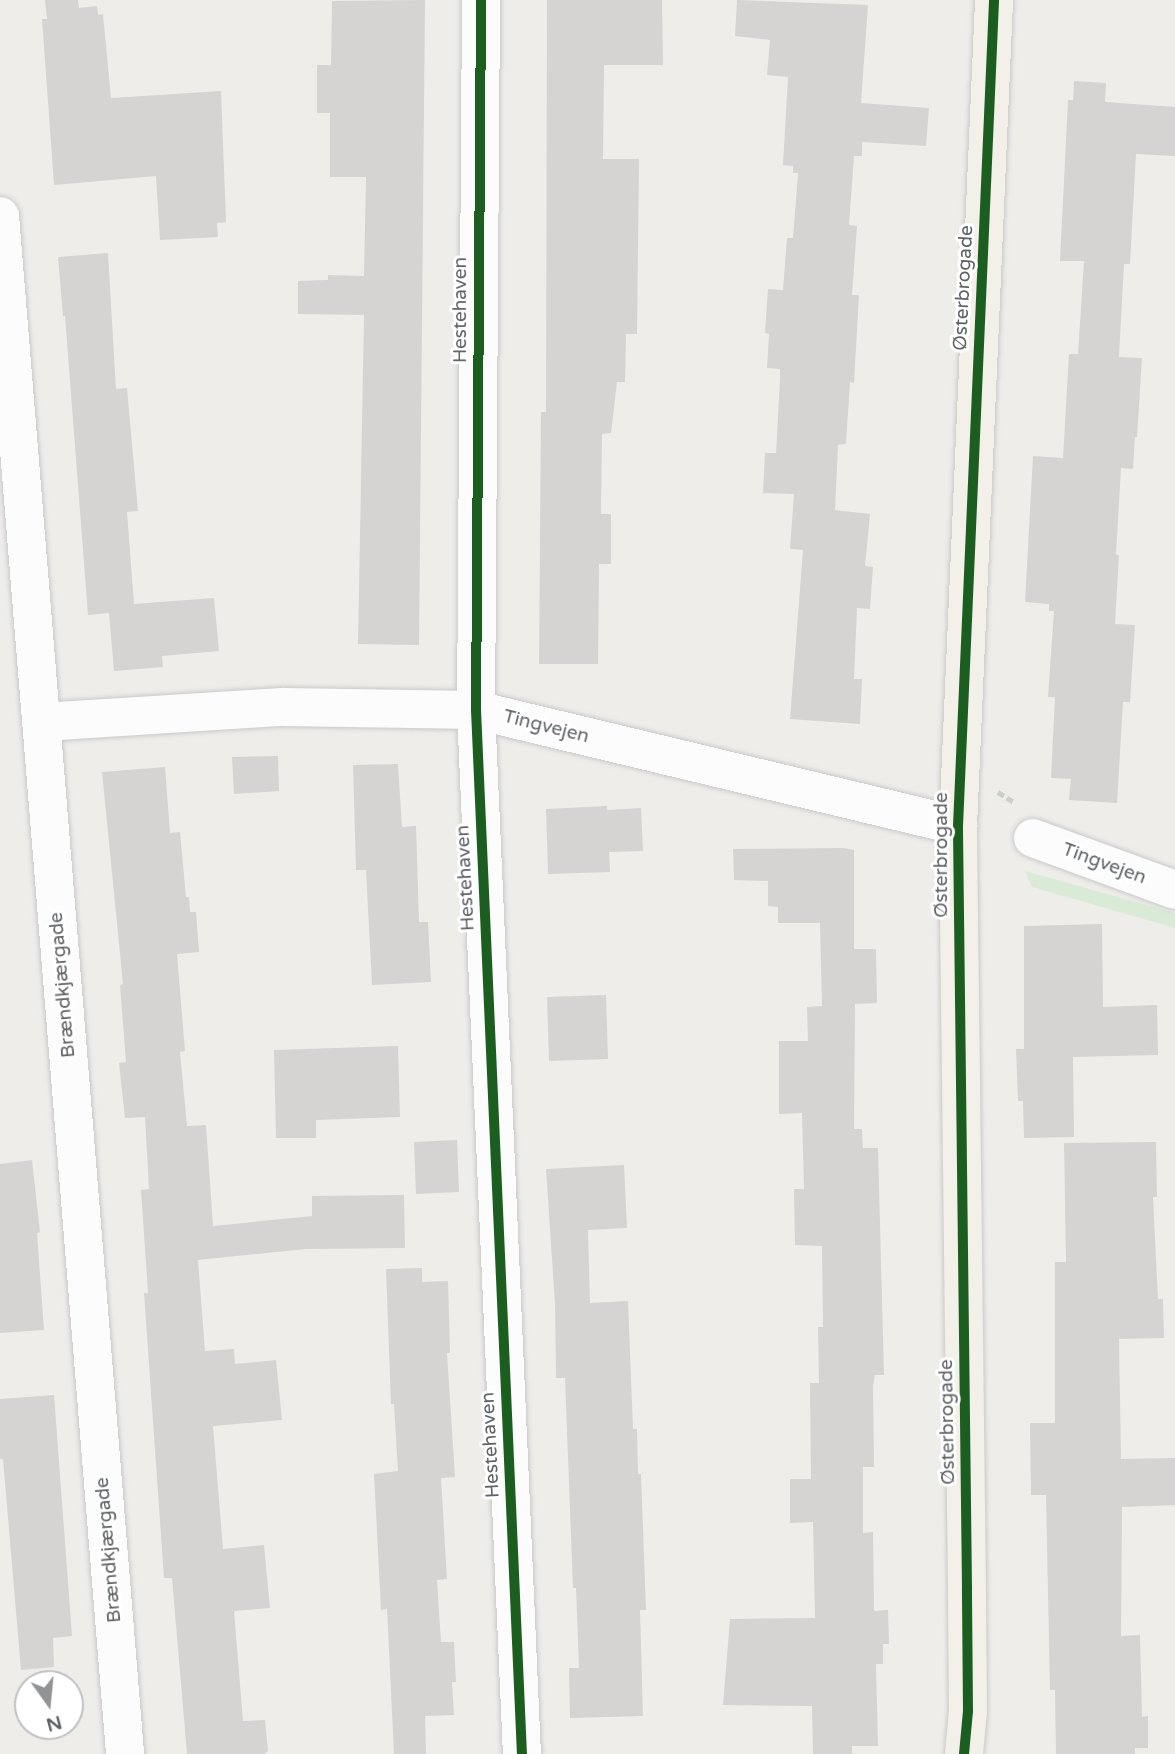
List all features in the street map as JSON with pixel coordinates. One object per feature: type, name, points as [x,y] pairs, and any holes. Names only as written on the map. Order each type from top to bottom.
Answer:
[{"type":"main road","name":"Østerbrogade","points":[[964,1754],[968,1711],[958,826],[994,0]]},
{"type":"main road","name":"Østerbrogade","points":[[968,1711],[974,1754]]},
{"type":"street","name":"Hestehaven","points":[[481,0],[476,710],[522,1754]]},
{"type":"street","name":"Brændkjærgade","points":[[0,216],[125,1754]]},
{"type":"street","name":"Tingvejen","points":[[42,722],[283,707],[476,710],[958,826]]},
{"type":"street","name":"Tingvejen","points":[[1033,838],[1175,890]]},
{"type":"green space","points":[[1025,871],[1175,913],[1175,928],[1032,887]]},
{"type":"building","points":[[45,0],[78,0],[79,8],[97,6],[98,15],[103,14],[111,98],[221,91],[226,222],[217,223],[218,237],[160,240],[156,176],[54,185],[42,19],[47,19]]},
{"type":"building","points":[[425,0],[419,645],[358,644],[364,315],[298,314],[298,281],[328,280],[328,275],[364,276],[366,177],[330,177],[330,113],[317,113],[317,65],[331,65],[332,1]]},
{"type":"building","points":[[547,0],[662,0],[663,65],[604,65],[603,159],[639,159],[637,334],[626,334],[625,382],[617,382],[611,433],[602,434],[601,514],[611,514],[611,564],[599,564],[598,664],[539,664],[541,412],[546,412]]},
{"type":"building","points":[[737,0],[868,5],[861,103],[929,108],[926,146],[862,142],[862,156],[854,156],[849,225],[857,226],[852,295],[859,295],[854,383],[850,382],[846,444],[838,445],[835,510],[870,514],[865,566],[873,567],[870,609],[857,608],[854,679],[862,679],[860,724],[790,719],[803,550],[790,549],[794,494],[763,493],[765,453],[776,453],[780,380],[780,369],[767,368],[769,334],[765,333],[768,289],[783,290],[787,238],[793,238],[798,173],[793,173],[793,166],[783,165],[788,77],[767,75],[770,40],[735,36]]},
{"type":"building","points":[[1074,81],[1106,83],[1105,102],[1175,107],[1175,156],[1136,154],[1130,264],[1124,264],[1119,357],[1142,358],[1133,469],[1121,468],[1116,555],[1119,555],[1115,624],[1135,625],[1130,702],[1123,702],[1117,803],[1069,800],[1071,779],[1051,778],[1055,697],[1048,697],[1054,611],[1049,611],[1049,604],[1025,602],[1033,456],[1063,458],[1069,354],[1078,354],[1084,261],[1060,261],[1068,100],[1073,100]]},
{"type":"building","points":[[108,253],[116,389],[127,388],[138,511],[127,512],[134,604],[214,598],[219,651],[162,656],[163,667],[114,671],[109,613],[88,615],[58,257]]},
{"type":"building","points":[[278,756],[279,791],[234,794],[232,757]]},
{"type":"building","points":[[398,764],[402,827],[416,826],[419,922],[428,922],[431,982],[372,985],[366,870],[356,870],[353,765]]},
{"type":"building","points":[[165,767],[170,833],[180,832],[186,897],[189,897],[190,912],[196,912],[199,952],[177,954],[185,1051],[180,1052],[187,1126],[206,1125],[213,1226],[312,1216],[312,1196],[404,1195],[405,1248],[306,1249],[198,1260],[205,1351],[234,1349],[235,1364],[276,1360],[282,1420],[213,1426],[223,1549],[264,1545],[270,1608],[234,1611],[243,1721],[265,1720],[268,1751],[264,1754],[187,1754],[172,1578],[164,1578],[144,1293],[148,1293],[141,1190],[149,1189],[145,1117],[125,1118],[119,1063],[126,1062],[120,985],[123,984],[102,772]]},
{"type":"building","points":[[607,806],[607,810],[641,808],[643,851],[609,852],[610,872],[548,874],[546,809]]},
{"type":"building","points":[[733,849],[854,850],[854,949],[876,949],[877,1003],[855,1004],[854,1129],[862,1129],[863,1148],[878,1148],[884,1375],[875,1375],[873,1386],[874,1467],[863,1467],[863,1533],[873,1532],[874,1611],[888,1610],[889,1644],[883,1644],[883,1664],[876,1664],[878,1746],[852,1746],[852,1754],[813,1754],[812,1706],[723,1705],[730,1619],[815,1618],[813,1522],[790,1523],[790,1479],[811,1479],[810,1383],[819,1383],[818,1327],[823,1327],[822,1246],[795,1245],[794,1189],[804,1189],[802,1113],[779,1114],[779,1041],[808,1041],[807,1007],[822,1006],[820,923],[778,923],[778,907],[768,906],[768,881],[734,880]]},
{"type":"building","points":[[1102,924],[1103,1007],[1157,1005],[1158,1055],[1073,1057],[1074,1137],[1024,1138],[1023,1101],[1018,1101],[1016,1049],[1024,1049],[1024,926]]},
{"type":"building","points":[[606,995],[608,1059],[549,1061],[547,997]]},
{"type":"building","points":[[398,1046],[400,1117],[316,1120],[316,1138],[276,1138],[274,1050]]},
{"type":"building","points":[[457,1140],[459,1192],[416,1194],[414,1142]]},
{"type":"building","points":[[1156,1142],[1157,1197],[1153,1197],[1158,1299],[1163,1299],[1164,1338],[1119,1339],[1121,1459],[1175,1458],[1175,1505],[1122,1507],[1121,1636],[1140,1635],[1142,1717],[1148,1716],[1148,1748],[1135,1748],[1135,1754],[1056,1754],[1055,1690],[1050,1690],[1046,1495],[1031,1495],[1030,1423],[1055,1423],[1055,1262],[1066,1262],[1064,1143]]},
{"type":"building","points":[[32,1160],[40,1232],[37,1233],[44,1330],[0,1333],[0,1164]]},
{"type":"building","points":[[624,1165],[627,1228],[588,1230],[590,1303],[628,1301],[633,1429],[637,1429],[638,1474],[641,1474],[646,1610],[640,1610],[643,1716],[570,1718],[569,1668],[579,1668],[576,1588],[573,1588],[565,1378],[556,1378],[555,1304],[546,1169]]},
{"type":"building","points":[[422,1268],[422,1282],[448,1281],[450,1353],[447,1353],[455,1477],[441,1478],[447,1579],[437,1580],[441,1642],[454,1642],[456,1682],[452,1682],[454,1715],[425,1716],[426,1754],[394,1754],[387,1609],[381,1610],[374,1474],[398,1471],[394,1404],[391,1404],[386,1269]]},
{"type":"building","points":[[54,1395],[72,1636],[53,1638],[54,1667],[21,1670],[3,1459],[0,1459],[0,1399]]},
{"type":"cycle path","points":[[481,0],[476,710],[522,1754]]},
{"type":"cycle path","points":[[964,1754],[968,1711],[958,826],[994,0]]}]
